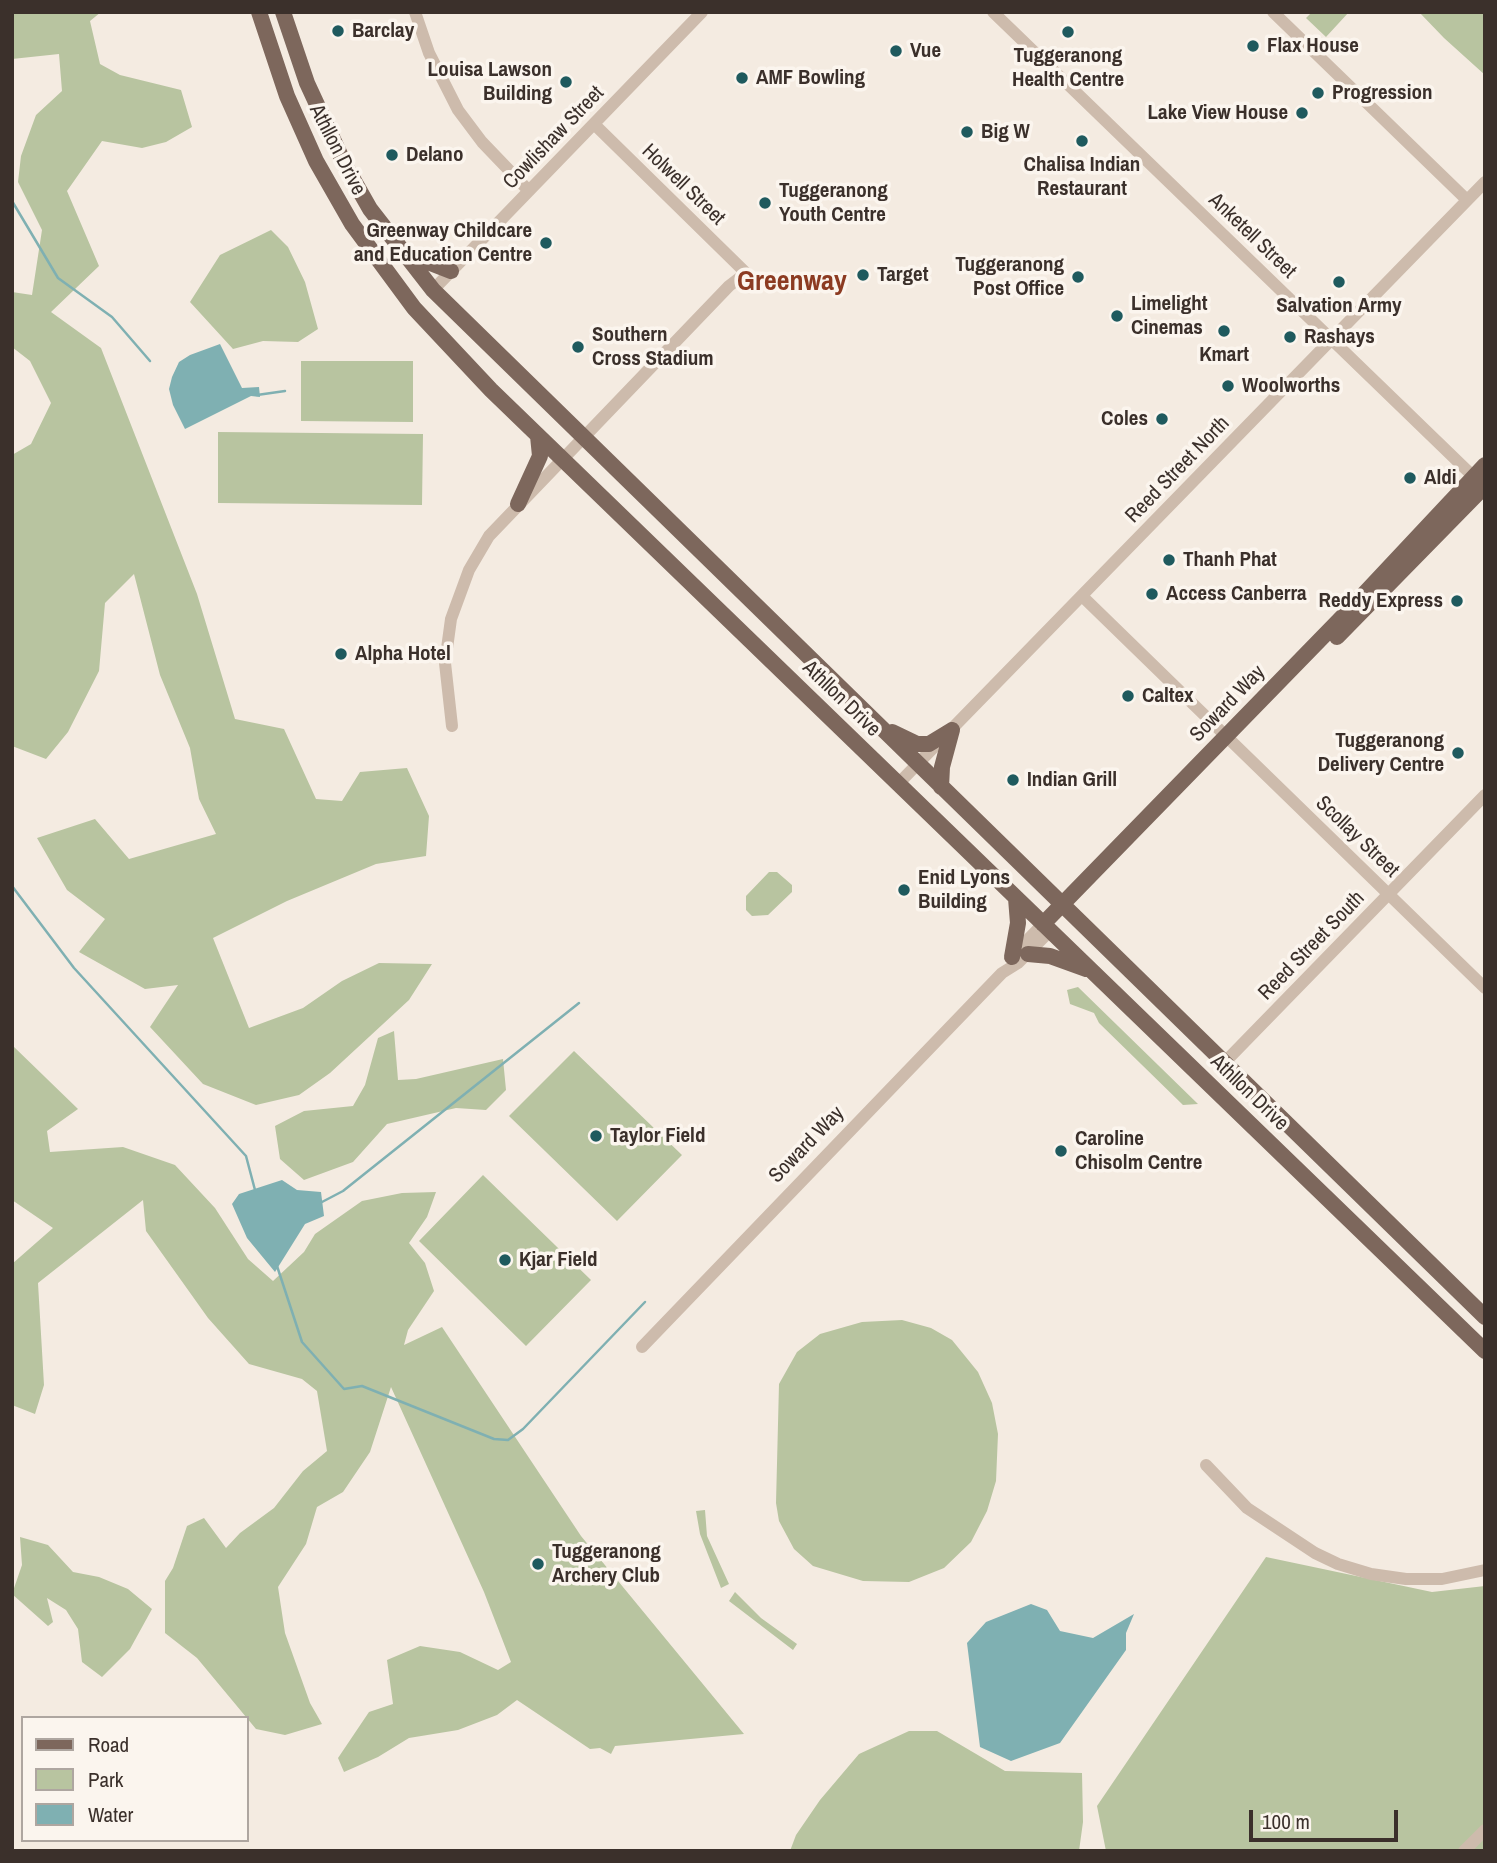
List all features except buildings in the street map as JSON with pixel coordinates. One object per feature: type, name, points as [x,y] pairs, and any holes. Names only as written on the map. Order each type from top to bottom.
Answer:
[{"type":"main road","name":"Athllon Drive","points":[[259,12],[287,96],[316,161],[352,224],[386,275],[467,365],[1485,1351]]},
{"type":"main road","name":"Athllon Drive","points":[[283,12],[307,83],[331,139],[370,209],[433,290],[1485,1317]]},
{"type":"main road","points":[[400,250],[451,271]]},
{"type":"main road","points":[[386,275],[409,294],[422,295],[433,290]]},
{"type":"main road","points":[[433,290],[429,300],[430,313],[467,365]]},
{"type":"main road","points":[[518,504],[540,456],[538,436]]},
{"type":"main road","name":"Soward Way","points":[[1046,927],[1482,481]]},
{"type":"main road","points":[[875,722],[918,744],[935,742],[952,730]]},
{"type":"main road","points":[[941,787],[942,767],[952,730]]},
{"type":"main road","points":[[1016,898],[1020,955],[1050,956],[1092,971]]},
{"type":"main road","points":[[1177,1054],[1202,1071],[1214,1071],[1224,1063]]},
{"type":"main road","points":[[1224,1063],[1219,1075],[1222,1086],[1255,1129]]},
{"type":"street","points":[[415,12],[429,53],[458,110],[482,142],[529,191]]},
{"type":"street","name":"Cowlishaw Street","points":[[433,290],[702,12]]},
{"type":"street","points":[[1273,12],[1467,200]]},
{"type":"street","name":"Anketell Street","points":[[997,13],[1227,239],[1482,481]]},
{"type":"street","name":"Holwell Street","points":[[583,437],[729,286],[746,273],[594,124]]},
{"type":"street","name":"Reed Street North","points":[[898,784],[1485,182]]},
{"type":"street","points":[[452,726],[445,663],[451,619],[473,562],[489,536],[583,437]]},
{"type":"street","name":"Scollay Street","points":[[1082,596],[1485,988]]},
{"type":"street","name":"Reed Street South","points":[[1224,1063],[1485,794]]},
{"type":"street","name":"Soward Way","points":[[642,1347],[1046,927]]},
{"type":"street","points":[[1206,1465],[1247,1508],[1315,1553],[1338,1564],[1371,1574],[1406,1579],[1442,1578],[1485,1570]]},
{"type":"street","points":[[1464,1851],[1485,1830]]},
{"type":"green space","points":[[12,12],[101,12],[90,21],[100,64],[120,75],[181,90],[192,127],[166,142],[142,148],[102,141],[67,191],[99,266],[51,312],[101,348],[197,594],[235,719],[284,729],[316,799],[342,801],[360,772],[407,768],[429,816],[426,856],[376,864],[287,901],[213,938],[249,1028],[303,1008],[342,981],[379,963],[432,964],[409,1000],[330,1073],[299,1095],[256,1105],[203,1084],[150,1027],[178,985],[145,989],[79,952],[105,919],[67,890],[37,838],[95,819],[129,859],[216,834],[199,799],[190,748],[160,675],[134,574],[105,603],[99,671],[68,732],[46,759],[12,746],[12,455],[31,444],[51,403],[30,361],[12,347],[12,292],[32,295],[42,230],[18,182],[21,156],[36,115],[62,91],[59,54],[12,59]]},
{"type":"green space","points":[[1312,12],[1349,12],[1326,37],[1306,18]]},
{"type":"green space","points":[[1419,12],[1485,12],[1485,75],[1444,38]]},
{"type":"green space","points":[[271,230],[288,247],[305,282],[318,329],[298,342],[263,341],[233,349],[190,302],[220,255]]},
{"type":"green space","points":[[301,361],[413,361],[413,422],[301,421]]},
{"type":"green space","points":[[218,432],[423,434],[422,505],[218,503]]},
{"type":"green space","points":[[769,872],[777,872],[792,885],[792,892],[768,915],[752,916],[746,910],[746,896]]},
{"type":"green space","points":[[1078,987],[1198,1104],[1183,1105],[1099,1023],[1094,1013],[1070,1004],[1067,990]]},
{"type":"green space","points":[[394,1031],[398,1080],[416,1079],[503,1059],[506,1090],[486,1110],[456,1108],[387,1124],[353,1162],[304,1180],[280,1159],[275,1126],[304,1111],[353,1106],[365,1085],[378,1038]]},
{"type":"green space","points":[[12,1045],[78,1109],[47,1131],[50,1152],[123,1147],[175,1165],[215,1208],[248,1259],[273,1281],[304,1252],[315,1234],[362,1201],[402,1193],[436,1192],[427,1217],[409,1243],[425,1263],[434,1291],[408,1330],[404,1345],[442,1327],[581,1536],[744,1734],[615,1746],[611,1754],[600,1748],[590,1749],[517,1700],[497,1715],[458,1730],[409,1738],[378,1757],[344,1772],[338,1758],[369,1712],[393,1704],[387,1660],[420,1646],[460,1652],[498,1670],[511,1662],[484,1592],[391,1387],[370,1452],[343,1492],[317,1507],[306,1544],[278,1587],[285,1633],[310,1703],[322,1724],[285,1735],[256,1729],[248,1716],[245,1716],[197,1658],[165,1633],[165,1581],[173,1568],[187,1526],[204,1518],[226,1548],[240,1533],[274,1508],[303,1471],[327,1451],[317,1391],[302,1379],[249,1364],[208,1318],[146,1231],[143,1200],[38,1283],[44,1385],[35,1414],[12,1405],[12,1264],[53,1228],[12,1200]]},
{"type":"green space","name":"Taylor Field","points":[[574,1051],[682,1155],[617,1221],[509,1116]]},
{"type":"green space","name":"Kjar Field","points":[[483,1175],[591,1280],[526,1346],[419,1241]]},
{"type":"green space","points":[[902,1320],[931,1328],[952,1340],[978,1372],[992,1403],[998,1434],[996,1481],[987,1511],[971,1542],[944,1568],[909,1582],[863,1581],[813,1566],[794,1549],[779,1521],[776,1503],[779,1384],[797,1352],[820,1334],[862,1322]]},
{"type":"green space","points":[[705,1510],[707,1536],[729,1584],[721,1588],[700,1534],[696,1511]]},
{"type":"green space","points":[[20,1537],[48,1545],[73,1572],[99,1577],[128,1589],[152,1609],[130,1649],[102,1677],[82,1662],[78,1629],[66,1610],[47,1598],[53,1622],[48,1626],[12,1594],[22,1565]]},
{"type":"green space","points":[[1266,1557],[1432,1592],[1485,1586],[1485,1851],[1106,1851],[1097,1806]]},
{"type":"green space","points":[[735,1592],[761,1618],[797,1644],[793,1650],[729,1601]]},
{"type":"green space","points":[[909,1731],[937,1731],[1005,1771],[1082,1773],[1083,1822],[1079,1851],[790,1851],[796,1835],[820,1800],[859,1754]]},
{"type":"water","points":[[220,344],[242,388],[259,387],[260,397],[251,396],[185,429],[173,405],[169,389],[172,377],[179,362]]},
{"type":"water","points":[[282,1180],[297,1190],[321,1192],[324,1216],[305,1224],[275,1272],[247,1238],[232,1204],[239,1194]]},
{"type":"water","points":[[1031,1604],[1047,1610],[1060,1631],[1093,1638],[1134,1614],[1126,1633],[1126,1650],[1060,1743],[1011,1761],[980,1747],[967,1643],[986,1622]]},
{"type":"waterway","points":[[12,201],[58,278],[112,317],[150,361]]},
{"type":"waterway","points":[[257,395],[285,391]]},
{"type":"waterway","points":[[12,886],[74,968],[246,1156],[255,1190]]},
{"type":"waterway","points":[[322,1202],[343,1191],[579,1003]]},
{"type":"waterway","points":[[277,1266],[302,1342],[344,1389],[362,1386],[494,1439],[508,1440],[523,1429],[645,1302]]},
{"type":"place","name":"Barclay","points":[[338,31]]},
{"type":"place","name":"Tuggeranong Health Centre","points":[[1068,32]]},
{"type":"place","name":"Flax House","points":[[1253,46]]},
{"type":"place","name":"Vue","points":[[896,51]]},
{"type":"place","name":"AMF Bowling","points":[[742,78]]},
{"type":"place","name":"Louisa Lawson Building","points":[[566,82]]},
{"type":"place","name":"Progression","points":[[1318,93]]},
{"type":"place","name":"Lake View House","points":[[1302,113]]},
{"type":"place","name":"Big W","points":[[967,132]]},
{"type":"place","name":"Chalisa Indian Restaurant","points":[[1082,141]]},
{"type":"place","name":"Delano","points":[[392,155]]},
{"type":"place","name":"Tuggeranong Youth Centre","points":[[765,203]]},
{"type":"place","name":"Greenway Childcare and Education Centre","points":[[546,243]]},
{"type":"place","name":"Target","points":[[863,275]]},
{"type":"place","name":"Tuggeranong Post Office","points":[[1078,277]]},
{"type":"place","name":"Salvation Army","points":[[1339,282]]},
{"type":"place","name":"Limelight Cinemas","points":[[1117,316]]},
{"type":"place","name":"Kmart","points":[[1224,331]]},
{"type":"place","name":"Rashays","points":[[1290,337]]},
{"type":"place","name":"Southern Cross Stadium","points":[[578,347]]},
{"type":"place","name":"Woolworths","points":[[1228,386]]},
{"type":"place","name":"Coles","points":[[1162,419]]},
{"type":"place","name":"Aldi","points":[[1410,478]]},
{"type":"place","name":"Thanh Phat","points":[[1169,560]]},
{"type":"place","name":"Access Canberra","points":[[1152,594]]},
{"type":"place","name":"Reddy Express","points":[[1457,601]]},
{"type":"place","name":"Alpha Hotel","points":[[341,654]]},
{"type":"place","name":"Caltex","points":[[1128,696]]},
{"type":"place","name":"Tuggeranong Delivery Centre","points":[[1458,753]]},
{"type":"place","name":"Indian Grill","points":[[1013,780]]},
{"type":"place","name":"Enid Lyons Building","points":[[904,890]]},
{"type":"place","name":"Taylor Field","points":[[596,1136]]},
{"type":"place","name":"Caroline Chisolm Centre","points":[[1061,1151]]},
{"type":"place","name":"Kjar Field","points":[[505,1260]]},
{"type":"place","name":"Tuggeranong Archery Club","points":[[538,1564]]},
{"type":"district","name":"Greenway","points":[[792,282]]}]
